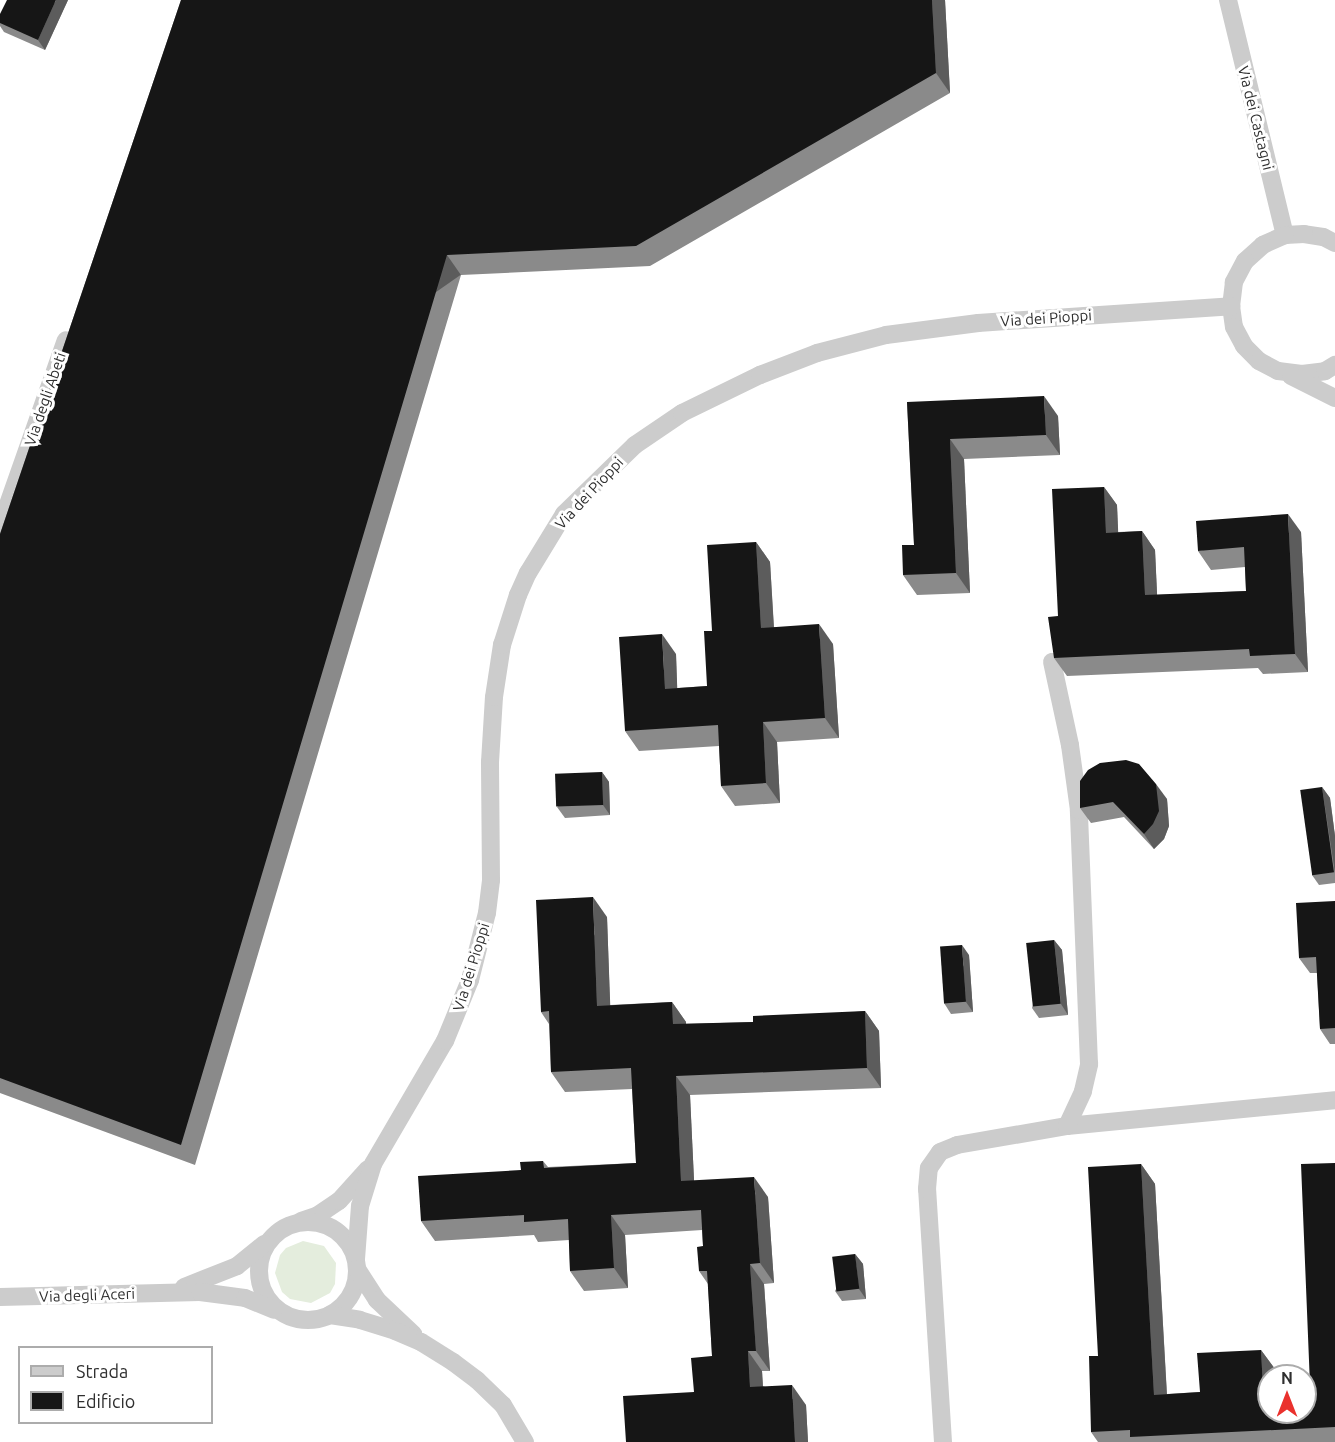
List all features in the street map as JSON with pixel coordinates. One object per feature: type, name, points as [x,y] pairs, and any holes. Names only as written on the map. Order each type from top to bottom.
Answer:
[{"type":"street","name":"Via dei Castagni","points":[[1228,0],[1285,235]]},
{"type":"street","points":[[1335,243],[1323,237],[1304,234],[1285,235],[1263,245],[1245,261],[1234,282],[1231,306],[1234,327],[1244,346],[1259,361],[1307,382],[1335,398]]},
{"type":"street","name":"Via dei Pioppi","points":[[373,1164],[445,1041],[458,1014],[479,948],[487,914],[491,880],[490,762],[494,697],[502,645],[518,595],[538,553],[564,514],[600,478],[635,445],[682,413],[790,362],[853,342],[978,323],[1231,306]]},
{"type":"street","name":"Via degli Abeti","points":[[0,527],[71,325]]},
{"type":"street","points":[[1278,370],[1302,374],[1325,370],[1335,365]]},
{"type":"street","points":[[1052,662],[1070,745],[1079,810],[1090,1048],[1083,1091],[1067,1126]]},
{"type":"street","points":[[943,1442],[927,1189],[929,1168],[940,1152],[957,1144],[1067,1126],[1335,1100]]},
{"type":"street","points":[[373,1164],[360,1206],[356,1283],[351,1296],[342,1307],[330,1315],[314,1320],[297,1320],[282,1313],[268,1302],[261,1288],[258,1270],[261,1254],[270,1239],[285,1227],[329,1208],[373,1164]]},
{"type":"street","points":[[285,1227],[314,1222],[328,1226],[341,1234],[377,1300],[421,1342],[466,1372],[491,1394],[520,1430],[525,1442]]},
{"type":"street","name":"Via degli Aceri","points":[[174,1291],[237,1266],[270,1239]]},
{"type":"street","name":"Via degli Aceri","points":[[0,1298],[92,1297],[174,1291],[246,1298],[282,1313]]},
{"type":"street","points":[[330,1315],[375,1324],[421,1342]]},
{"type":"green space","points":[[303,1241],[324,1246],[336,1263],[335,1284],[330,1293],[311,1303],[290,1299],[282,1292],[275,1273],[280,1255],[286,1248]]},
{"type":"building","points":[[7,0],[56,0],[38,40],[0,23],[0,14]]},
{"type":"building","points":[[181,0],[932,0],[936,73],[636,246],[447,255],[181,1145],[0,1078],[0,534]]},
{"type":"building","points":[[1044,396],[1046,435],[950,439],[956,573],[903,575],[902,545],[914,545],[907,402]]},
{"type":"building","points":[[1104,487],[1106,533],[1142,531],[1145,595],[1246,591],[1244,547],[1198,551],[1196,521],[1288,514],[1295,654],[1250,656],[1249,649],[1054,658],[1048,617],[1058,616],[1052,489]]},
{"type":"building","points":[[756,542],[761,628],[819,624],[825,718],[763,722],[766,783],[721,786],[718,725],[625,731],[619,637],[662,634],[665,689],[707,686],[704,631],[712,631],[707,545]]},
{"type":"building","points":[[1126,760],[1139,764],[1156,784],[1159,811],[1153,824],[1144,834],[1113,802],[1080,808],[1080,781],[1088,770],[1100,763]]},
{"type":"building","points":[[602,772],[603,805],[556,807],[555,774]]},
{"type":"building","points":[[1322,787],[1334,872],[1312,875],[1300,790]]},
{"type":"building","points":[[593,897],[597,1006],[672,1002],[673,1024],[753,1022],[753,1016],[865,1011],[867,1068],[676,1076],[681,1181],[754,1177],[760,1263],[750,1264],[756,1351],[748,1351],[750,1387],[792,1385],[795,1442],[626,1442],[623,1396],[694,1392],[691,1358],[712,1356],[707,1271],[699,1271],[697,1247],[703,1246],[701,1210],[611,1215],[614,1268],[570,1271],[568,1219],[524,1222],[524,1215],[421,1221],[418,1176],[521,1170],[520,1162],[543,1161],[544,1168],[636,1163],[631,1068],[551,1072],[549,1011],[541,1012],[536,900]]},
{"type":"building","points":[[1335,901],[1335,1028],[1320,1029],[1316,957],[1299,958],[1296,903]]},
{"type":"building","points":[[1054,940],[1061,1004],[1033,1007],[1026,943]]},
{"type":"building","points":[[962,945],[966,1002],[944,1003],[940,947]]},
{"type":"building","points":[[1335,1163],[1335,1427],[1130,1437],[1130,1430],[1091,1432],[1089,1356],[1098,1356],[1088,1167],[1141,1164],[1154,1395],[1200,1392],[1197,1353],[1261,1350],[1262,1364],[1257,1364],[1257,1424],[1317,1424],[1317,1364],[1309,1364],[1301,1164]]},
{"type":"building","points":[[855,1254],[859,1289],[836,1292],[832,1257]]}]
